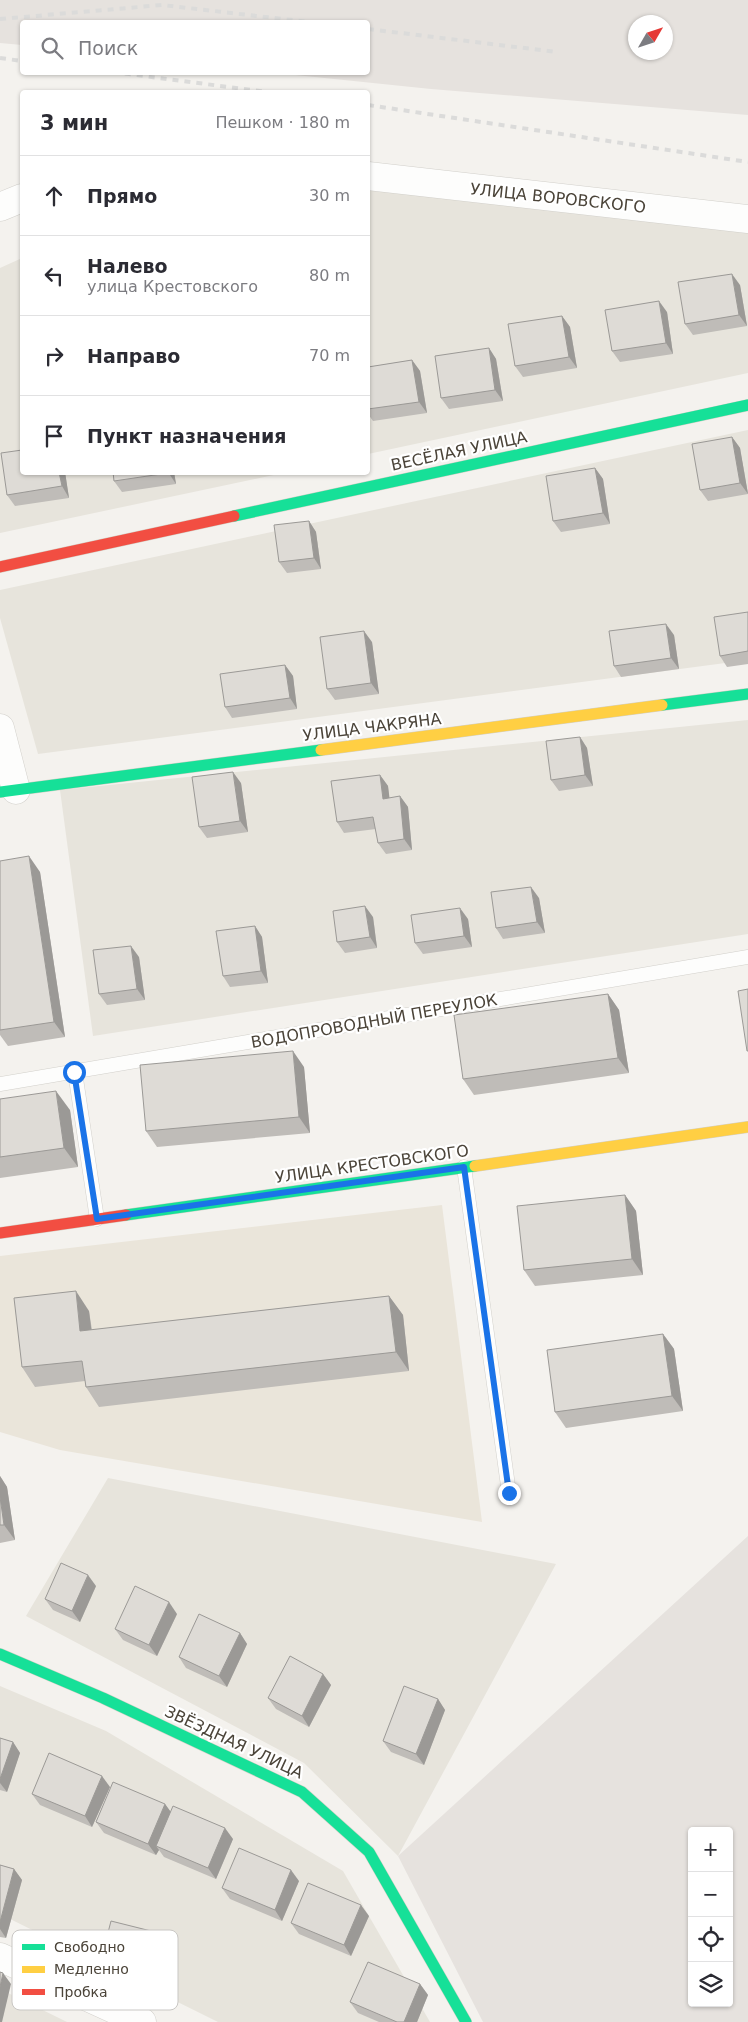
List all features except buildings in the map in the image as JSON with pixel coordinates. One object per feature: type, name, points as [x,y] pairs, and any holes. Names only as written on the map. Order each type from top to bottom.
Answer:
[{"type":"street","name":"УЛИЦА ВОРОВСКОГО","points":[[370,176],[748,219]]},
{"type":"street","points":[[0,207],[20,199]]},
{"type":"street","name":"ВЕСЁЛАЯ УЛИЦА","points":[[0,567],[748,404]]},
{"type":"street","name":"УЛИЦА ЧАКРЯНА","points":[[8,791],[748,694]]},
{"type":"street","points":[[0,728],[8,791]]},
{"type":"street","name":"УЛИЦА КРЕСТОВСКОГО","points":[[0,1233],[748,1127]]},
{"type":"street","name":"ЗВЁЗДНАЯ УЛИЦА","points":[[0,1654],[103,1698],[302,1792],[369,1852],[466,2022]]},
{"type":"street","points":[[0,1957],[12,1962]]},
{"type":"street","points":[[116,2010],[142,2022]]},
{"type":"lane","name":"ВОДОПРОВОДНЫЙ ПЕРЕУЛОК","points":[[0,1084],[748,957]]},
{"type":"lane","points":[[74,1072],[97,1219]]},
{"type":"lane","points":[[464,1167],[509,1493]]},
{"type":"shaded area","points":[[0,0],[748,0],[748,115],[431,89],[295,75],[370,75],[370,20],[20,20],[20,45],[0,43]]},
{"type":"shaded area","points":[[370,171],[748,209],[748,373],[370,454]]},
{"type":"shaded area","points":[[20,259],[20,475],[274,475],[0,533],[0,268]]},
{"type":"shaded area","points":[[748,430],[748,660],[38,754],[0,618],[0,590]]},
{"type":"shaded area","points":[[748,720],[748,934],[93,1036],[60,790]]},
{"type":"shaded area","points":[[442,1205],[482,1522],[60,1450],[0,1432],[0,1256]]},
{"type":"shaded area","points":[[108,1478],[556,1564],[398,1856],[304,1763],[26,1616]]},
{"type":"shaded area","points":[[748,1536],[748,2022],[483,2022],[398,1856]]},
{"type":"shaded area","points":[[0,1686],[106,1731],[343,1871],[430,2022],[218,2022],[178,2002],[178,1930],[32,1930],[0,1914]]},
{"type":"shaded area","points":[[0,1989],[12,1995],[12,2010],[43,2010],[67,2022],[0,2022]]},
{"type":"railway","points":[[0,19],[162,5],[292,20]]},
{"type":"railway","points":[[370,29],[557,52]]},
{"type":"railway","points":[[0,58],[20,61]]},
{"type":"railway","points":[[136,75],[252,90]]},
{"type":"railway","points":[[370,105],[748,162]]},
{"type":"traffic: fast","points":[[234,516],[748,405]]},
{"type":"traffic: fast","points":[[662,705],[748,694]]},
{"type":"traffic: fast","points":[[0,792],[321,750]]},
{"type":"traffic: fast","points":[[126,1215],[475,1166]]},
{"type":"traffic: fast","points":[[0,1654],[103,1698],[302,1792],[369,1852],[466,2022]]},
{"type":"traffic: slow","points":[[321,750],[662,705]]},
{"type":"traffic: slow","points":[[475,1166],[748,1127]]},
{"type":"traffic: jam","points":[[0,567],[234,516]]},
{"type":"traffic: jam","points":[[0,1233],[126,1215]]},
{"type":"route","points":[[74,1072],[97,1219],[464,1167],[509,1493]]}]
